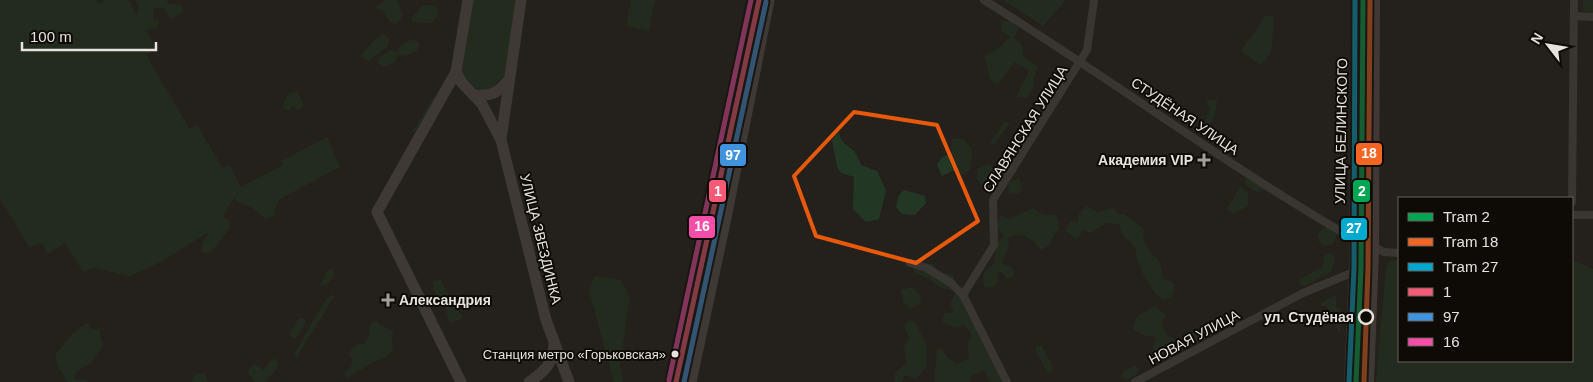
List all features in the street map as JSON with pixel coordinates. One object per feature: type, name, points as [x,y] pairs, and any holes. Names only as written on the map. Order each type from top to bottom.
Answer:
[{"type":"main road","name":"УЛИЦА БЕЛИНСКОГО","points":[[1350,382],[1355,271],[1357,0]]},
{"type":"main road","points":[[1368,382],[1373,264],[1374,0]]},
{"type":"street","points":[[461,382],[376,212],[456,72],[468,0]]},
{"type":"street","name":"УЛИЦА ЗВЕЗДИНКА","points":[[501,140],[521,0]]},
{"type":"street","points":[[676,382],[760,0]]},
{"type":"street","points":[[691,382],[769,0]]},
{"type":"street","name":"СТУДЁНАЯ УЛИЦА","points":[[984,0],[1047,39],[1246,171],[1355,239],[1384,252],[1398,253]]},
{"type":"street","name":"СЛАВЯНСКАЯ УЛИЦА","points":[[962,295],[994,245],[993,200],[1087,50],[1094,0]]},
{"type":"street","points":[[1572,197],[1574,0]]},
{"type":"street","points":[[1574,16],[1593,17]]},
{"type":"street","name":"УЛИЦА ЗВЕЗДИНКА","points":[[456,72],[462,83],[482,104],[501,140],[538,291],[554,344],[569,382]]},
{"type":"street","points":[[475,95],[491,94],[501,90],[509,80]]},
{"type":"street","points":[[1573,215],[1593,215]]},
{"type":"street","points":[[910,263],[927,268],[951,283],[962,295],[1007,382]]},
{"type":"street","name":"НОВАЯ УЛИЦА","points":[[1136,382],[1303,293],[1373,264]]},
{"type":"street","points":[[528,382],[545,371],[553,358],[554,344]]},
{"type":"highlighted area","points":[[854,112],[937,125],[978,221],[916,263],[816,236],[794,176]]},
{"type":"green space","points":[[0,0],[96,0],[99,4],[106,0],[128,0],[137,15],[138,6],[135,0],[166,0],[169,4],[181,5],[184,12],[171,19],[164,8],[153,8],[153,19],[159,22],[157,27],[145,29],[156,49],[146,55],[190,129],[197,125],[223,168],[229,165],[241,187],[283,165],[281,161],[327,137],[340,167],[280,199],[275,208],[275,215],[265,219],[253,208],[237,202],[235,197],[222,217],[228,218],[230,228],[211,252],[202,253],[202,243],[210,231],[164,260],[131,276],[93,268],[83,272],[65,243],[48,254],[42,243],[29,247],[0,199]]},
{"type":"green space","points":[[386,0],[397,0],[403,15],[397,24],[390,22],[383,10],[375,8]]},
{"type":"green space","points":[[473,0],[517,0],[505,78],[493,89],[479,90],[466,82],[462,72]]},
{"type":"green space","points":[[631,0],[655,0],[649,31],[626,26]]},
{"type":"green space","points":[[1003,0],[1066,0],[1043,26]]},
{"type":"green space","points":[[1583,0],[1593,0],[1593,13],[1583,11]]},
{"type":"green space","points":[[422,5],[433,5],[438,9],[436,18],[432,23],[413,22],[411,19]]},
{"type":"green space","points":[[1266,15],[1274,17],[1271,53],[1260,65],[1241,51]]},
{"type":"green space","points":[[1001,21],[1012,21],[1019,29],[1014,38],[1022,45],[1024,57],[1038,67],[1033,81],[1034,86],[1028,97],[1016,97],[1029,71],[1015,62],[998,84],[990,80],[985,56],[998,49],[1010,37],[1002,31]]},
{"type":"green space","points":[[384,34],[389,39],[387,47],[369,61],[360,56],[374,40]]},
{"type":"green space","points":[[412,39],[419,43],[417,51],[404,56],[398,55],[394,63],[384,67],[377,62],[381,56],[391,50],[397,52],[402,44]]},
{"type":"green space","points":[[297,92],[303,101],[303,107],[298,110],[292,106],[288,112],[283,107],[285,99],[289,93]]},
{"type":"green space","points":[[434,96],[436,97],[415,132],[412,132]]},
{"type":"green space","points":[[1206,100],[1217,100],[1215,114],[1208,127],[1204,124],[1210,109]]},
{"type":"green space","points":[[1037,116],[1040,117],[1019,150],[1018,148]]},
{"type":"green space","points":[[1004,122],[1010,123],[994,144],[989,145]]},
{"type":"green space","points":[[839,131],[842,140],[858,157],[861,165],[877,171],[886,190],[879,219],[866,222],[853,209],[854,177],[841,173],[837,167],[832,140]]},
{"type":"green space","points":[[952,139],[963,139],[972,149],[971,168],[964,175],[953,171],[942,176],[937,165],[942,157],[950,154]]},
{"type":"green space","points":[[988,164],[995,169],[996,183],[991,190],[983,189],[977,178],[978,169]]},
{"type":"green space","points":[[1253,175],[1266,184],[1265,190],[1258,193],[1245,185],[1245,178]]},
{"type":"green space","points":[[1019,178],[1022,188],[1018,194],[1009,194],[1008,183]]},
{"type":"green space","points":[[1240,187],[1248,192],[1248,206],[1234,214],[1227,209]]},
{"type":"green space","points":[[904,190],[925,196],[926,203],[915,215],[902,214],[896,207],[899,195]]},
{"type":"green space","points":[[1087,206],[1097,212],[1114,208],[1119,215],[1124,214],[1144,229],[1143,239],[1151,253],[1159,260],[1163,278],[1175,284],[1172,297],[1163,300],[1153,291],[1141,269],[1135,247],[1122,234],[1119,224],[1106,223],[1091,233],[1083,230],[1077,240],[1065,230],[1071,221],[1078,222],[1079,213]]},
{"type":"green space","points":[[1033,208],[1043,215],[1056,215],[1059,228],[1048,246],[1041,250],[1027,237],[1018,235],[1008,238],[1009,246],[1002,263],[1013,269],[1014,276],[1007,279],[1002,272],[997,272],[998,280],[995,286],[985,288],[984,274],[994,264],[997,242],[1004,236],[996,225],[1001,215],[1009,219]]},
{"type":"green space","points":[[1331,227],[1337,234],[1334,243],[1324,246],[1319,242],[1318,235],[1322,229]]},
{"type":"green space","points":[[1331,253],[1335,258],[1331,272],[1305,286],[1299,284],[1300,279],[1322,267],[1324,256]]},
{"type":"green space","points":[[1398,259],[1398,362],[1573,362],[1573,260],[1593,269],[1593,382],[1376,382],[1386,267],[1390,261]]},
{"type":"green space","points":[[917,263],[933,264],[940,273],[952,274],[956,283],[952,290],[940,288],[929,278],[914,273],[913,267]]},
{"type":"green space","points":[[333,269],[334,275],[327,285],[319,286],[328,270]]},
{"type":"green space","points":[[594,276],[621,280],[630,297],[620,365],[623,382],[614,382],[589,290]]},
{"type":"green space","points":[[441,280],[459,313],[463,316],[463,318],[450,323],[445,308],[437,300],[432,281]]},
{"type":"green space","points":[[913,287],[921,297],[919,305],[910,309],[904,303],[901,290]]},
{"type":"green space","points":[[955,293],[962,299],[973,321],[983,325],[992,343],[988,354],[994,360],[1004,382],[990,382],[984,370],[971,376],[970,382],[934,382],[937,349],[942,349],[947,357],[957,364],[969,358],[967,343],[972,336],[965,325],[955,328],[942,322],[944,313],[954,313],[950,303]]},
{"type":"green space","points":[[332,294],[334,297],[296,358],[294,352],[321,308]]},
{"type":"green space","points":[[1336,295],[1336,308],[1340,308],[1340,333],[1326,306],[1321,306],[1321,303]]},
{"type":"green space","points":[[1155,306],[1166,315],[1162,325],[1166,335],[1181,341],[1188,332],[1215,319],[1220,325],[1217,333],[1191,345],[1181,345],[1175,356],[1159,363],[1151,354],[1156,340],[1153,336],[1146,336],[1133,330],[1137,316]]},
{"type":"green space","points":[[299,318],[305,319],[305,324],[298,336],[292,338],[290,333]]},
{"type":"green space","points":[[376,320],[380,325],[393,331],[393,350],[387,356],[347,378],[345,371],[351,367],[353,360],[350,356],[351,349],[357,344],[365,344],[370,324]]},
{"type":"green space","points":[[908,320],[915,322],[926,344],[926,367],[916,379],[905,375],[902,382],[894,382],[895,373],[906,363],[904,346],[909,338],[904,326]]},
{"type":"green space","points":[[87,323],[91,329],[99,329],[103,345],[91,363],[77,371],[74,380],[86,379],[87,382],[68,382],[59,369],[55,355],[72,334]]},
{"type":"green space","points":[[1036,346],[1042,346],[1054,369],[1050,373],[1047,372],[1036,351]]},
{"type":"green space","points":[[275,358],[279,365],[272,375],[267,378],[266,382],[255,382],[248,373],[249,368],[255,364],[264,370],[269,362]]},
{"type":"green space","points":[[1134,366],[1140,368],[1136,375],[1127,380],[1121,377],[1123,372]]},
{"type":"green space","points":[[205,373],[208,382],[191,382],[195,374]]},
{"type":"tram line","name":"27","points":[[1349,382],[1354,268],[1355,0]]},
{"type":"tram line","name":"2","points":[[1356,382],[1361,268],[1363,0]]},
{"type":"tram line","name":"18","points":[[1364,382],[1368,268],[1370,0]]},
{"type":"transit line","name":"16","points":[[669,380],[751,0]]},
{"type":"transit line","name":"1","points":[[676,382],[759,0]]},
{"type":"transit line","name":"97","points":[[684,382],[766,2]]},
{"type":"place","name":"Академия VIP","points":[[1204,160]]},
{"type":"place","name":"Александрия","points":[[388,300]]},
{"type":"place","name":"ул. Студёная","points":[[1366,317]]},
{"type":"place","name":"Станция метро «Горьковская»","points":[[675,354]]}]
